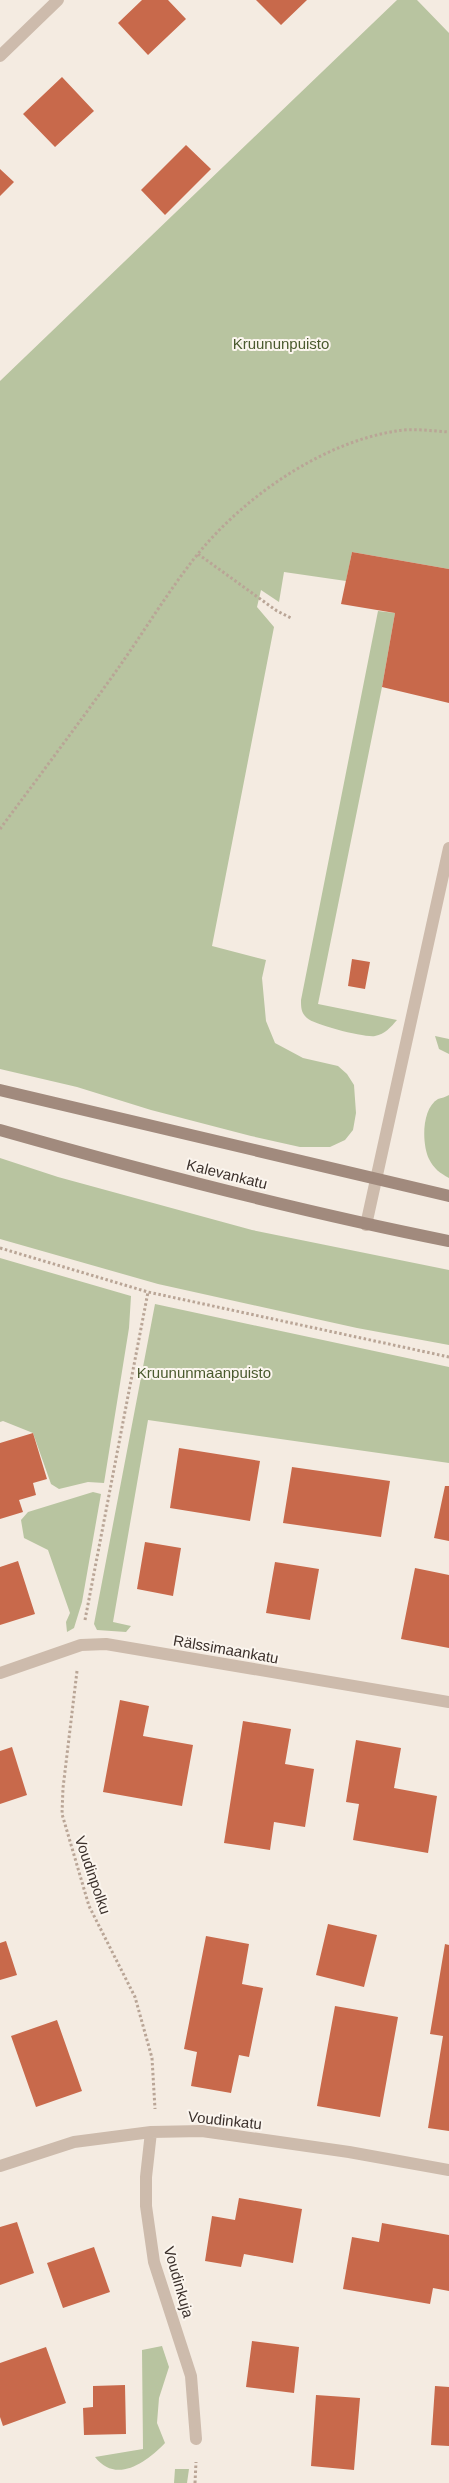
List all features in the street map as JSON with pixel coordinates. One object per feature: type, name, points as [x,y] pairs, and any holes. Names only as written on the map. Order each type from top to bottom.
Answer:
[{"type":"main road","name":"Kalevankatu","points":[[0,1090],[449,1196]]},
{"type":"main road","name":"Kalevankatu","points":[[0,1130],[110,1162],[366,1225],[449,1241]]},
{"type":"street","points":[[0,56],[58,0]]},
{"type":"street","points":[[366,1225],[449,848]]},
{"type":"street","name":"Rälssimaankatu","points":[[0,1673],[81,1645],[106,1644],[449,1702]]},
{"type":"street","name":"Voudinkatu","points":[[0,2166],[74,2142],[151,2132],[202,2131],[349,2152],[449,2170]]},
{"type":"street","name":"Voudinkuja","points":[[151,2132],[146,2177],[146,2206],[154,2262],[191,2376],[196,2439]]},
{"type":"path","points":[[0,829],[119,668],[198,554],[237,513],[262,492],[334,450],[373,436],[398,430],[449,432]]},
{"type":"path","points":[[198,554],[277,611],[291,618]]},
{"type":"path","points":[[0,1248],[148,1292],[449,1357]]},
{"type":"path","name":"Voudinpolku","points":[[148,1292],[81,1645],[63,1788],[62,1814],[89,1906],[136,1997],[152,2058],[156,2112],[151,2132]]},
{"type":"green space","name":"Kruununpuisto","points":[[397,0],[417,0],[449,33],[449,569],[352,552],[346,581],[284,572],[279,602],[261,590],[257,607],[274,627],[212,946],[266,960],[262,978],[266,1021],[275,1043],[303,1058],[338,1066],[347,1074],[354,1085],[356,1113],[353,1130],[345,1140],[330,1147],[300,1147],[151,1110],[77,1087],[0,1069],[0,381]]},
{"type":"green space","points":[[378,611],[395,613],[382,687],[318,1004],[397,1020],[385,1032],[370,1036],[340,1030],[312,1021],[304,1014],[301,1000]]},
{"type":"green space","points":[[435,1036],[449,1039],[449,1054],[439,1049]]},
{"type":"green space","points":[[449,1095],[449,1178],[431,1162],[425,1145],[424,1128],[428,1111],[432,1104],[438,1099]]},
{"type":"green space","points":[[0,1158],[58,1177],[252,1230],[449,1270],[449,1345],[357,1328],[158,1284],[0,1239]]},
{"type":"green space","points":[[0,1258],[131,1296],[129,1328],[104,1483],[88,1482],[59,1489],[51,1484],[33,1433],[3,1421],[0,1422]]},
{"type":"green space","name":"Kruununmaanpuisto","points":[[155,1304],[449,1367],[449,1463],[148,1420],[113,1622],[131,1626],[126,1632],[97,1630],[94,1624]]},
{"type":"green space","points":[[93,1492],[101,1494],[82,1602],[74,1628],[67,1632],[66,1622],[70,1613],[48,1550],[24,1538],[21,1520],[28,1512]]},
{"type":"green space","points":[[162,2346],[169,2367],[159,2398],[157,2423],[165,2443],[139,2464],[120,2470],[111,2469],[103,2465],[95,2457],[143,2449],[142,2350]]},
{"type":"green space","points":[[175,2469],[189,2469],[187,2483],[174,2483]]},
{"type":"building","points":[[142,0],[168,0],[186,19],[148,55],[118,23]]},
{"type":"building","points":[[256,0],[307,0],[281,25]]},
{"type":"building","points":[[62,77],[94,111],[55,147],[23,114]]},
{"type":"building","points":[[186,145],[211,169],[165,215],[141,190]]},
{"type":"building","points":[[0,169],[14,182],[0,196]]},
{"type":"building","points":[[352,552],[449,569],[449,703],[382,687],[395,613],[341,604]]},
{"type":"building","points":[[352,959],[370,962],[365,989],[348,986]]},
{"type":"building","points":[[33,1433],[47,1479],[33,1483],[36,1495],[19,1500],[23,1512],[0,1519],[0,1443]]},
{"type":"building","points":[[179,1448],[260,1461],[250,1521],[170,1508]]},
{"type":"building","points":[[292,1467],[390,1481],[381,1537],[283,1523]]},
{"type":"building","points":[[445,1486],[449,1486],[449,1541],[434,1538]]},
{"type":"building","points":[[145,1542],[181,1548],[173,1596],[137,1589]]},
{"type":"building","points":[[18,1561],[35,1614],[0,1625],[0,1567]]},
{"type":"building","points":[[275,1562],[319,1569],[310,1620],[266,1613]]},
{"type":"building","points":[[415,1568],[449,1575],[449,1648],[401,1639]]},
{"type":"building","points":[[120,1700],[149,1706],[143,1736],[193,1745],[182,1806],[103,1792]]},
{"type":"building","points":[[243,1721],[291,1729],[285,1764],[314,1769],[305,1827],[274,1822],[270,1850],[224,1843]]},
{"type":"building","points":[[356,1740],[401,1748],[394,1788],[437,1796],[428,1853],[353,1840],[359,1804],[346,1802]]},
{"type":"building","points":[[12,1747],[27,1795],[0,1804],[0,1751]]},
{"type":"building","points":[[328,1924],[377,1935],[364,1987],[316,1975]]},
{"type":"building","points":[[206,1936],[249,1944],[242,1984],[263,1988],[249,2057],[239,2055],[231,2093],[191,2086],[197,2052],[184,2049]]},
{"type":"building","points":[[6,1941],[17,1975],[0,1980],[0,1943]]},
{"type":"building","points":[[445,1944],[449,1945],[449,2131],[428,2128],[443,2036],[430,2034]]},
{"type":"building","points":[[335,2006],[398,2017],[380,2117],[317,2106]]},
{"type":"building","points":[[57,2020],[82,2091],[36,2107],[11,2036]]},
{"type":"building","points":[[239,2198],[302,2209],[293,2263],[244,2254],[241,2267],[205,2261],[212,2216],[235,2220]]},
{"type":"building","points":[[17,2222],[34,2273],[0,2285],[0,2227]]},
{"type":"building","points":[[382,2223],[449,2235],[449,2291],[433,2288],[430,2304],[343,2289],[352,2237],[379,2242]]},
{"type":"building","points":[[94,2247],[110,2292],[63,2308],[47,2263]]},
{"type":"building","points":[[252,2341],[299,2347],[294,2393],[246,2387]]},
{"type":"building","points":[[46,2347],[66,2403],[3,2426],[0,2417],[0,2363]]},
{"type":"building","points":[[125,2385],[126,2434],[84,2435],[83,2408],[93,2407],[93,2386]]},
{"type":"building","points":[[435,2386],[449,2387],[449,2446],[431,2445]]},
{"type":"building","points":[[316,2395],[360,2398],[354,2470],[311,2466]]}]
